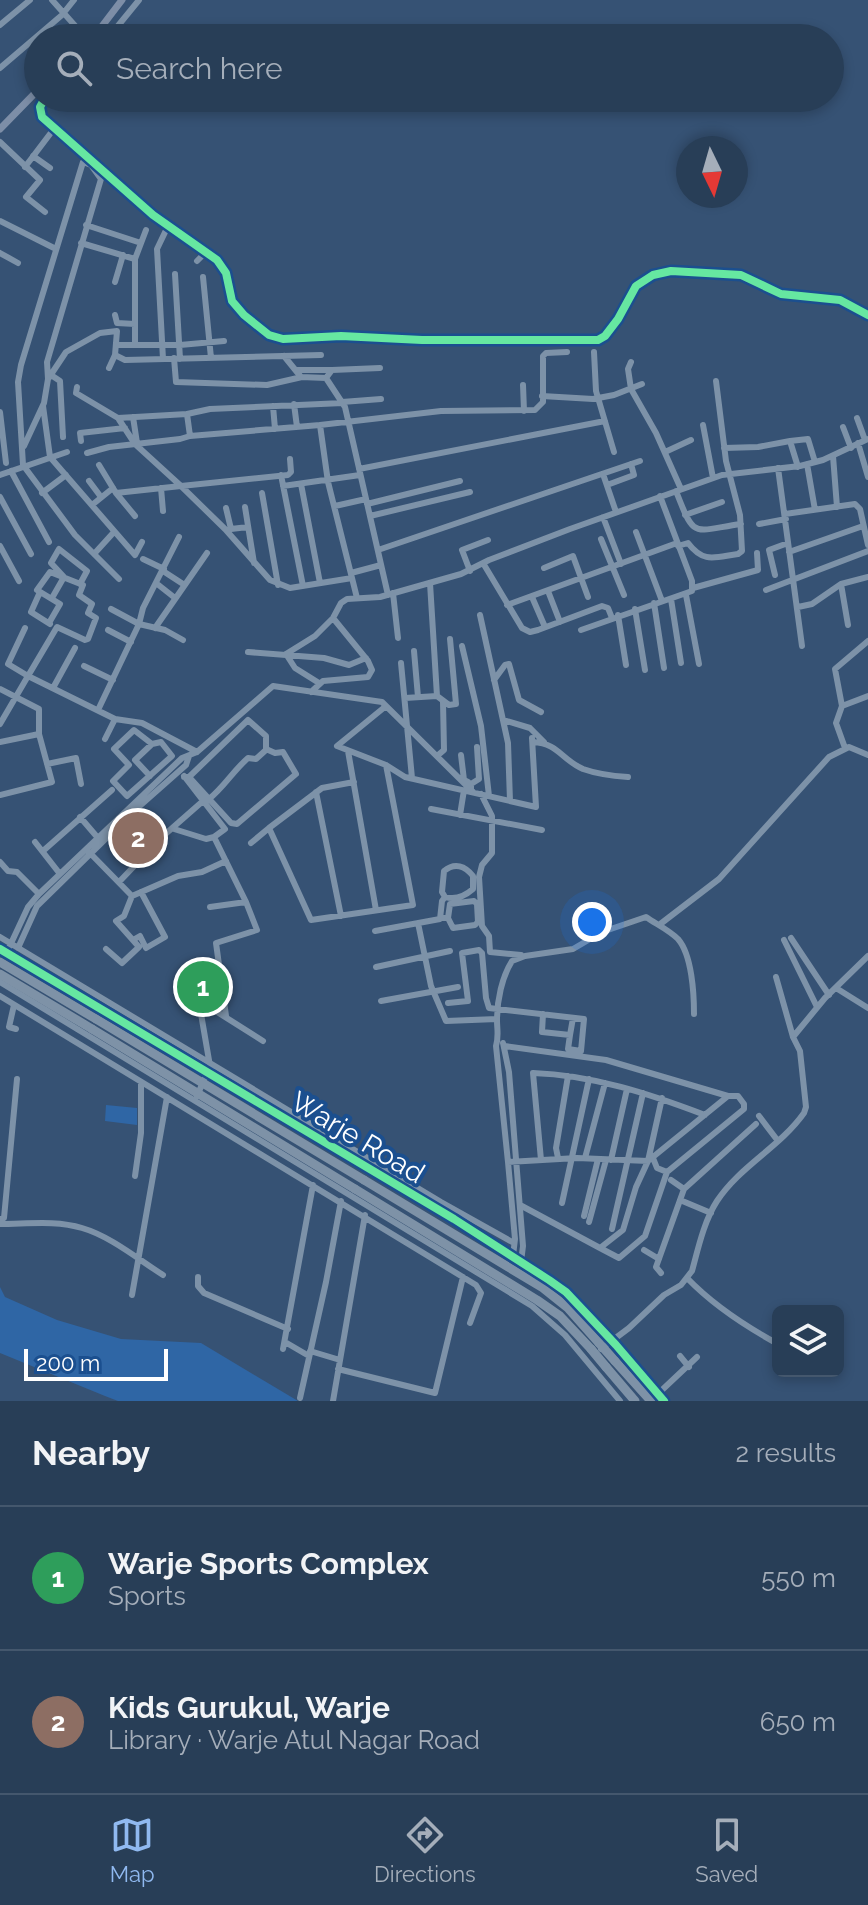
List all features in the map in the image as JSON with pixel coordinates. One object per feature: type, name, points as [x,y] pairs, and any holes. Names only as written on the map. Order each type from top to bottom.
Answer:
[{"type":"highway","points":[[0,962],[543,1288],[568,1308],[611,1364],[651,1401]]},
{"type":"highway","points":[[0,974],[537,1300],[595,1346]]},
{"type":"highway","points":[[611,1364],[635,1401]]},
{"type":"main road","points":[[104,24],[122,0]]},
{"type":"main road","points":[[1,125],[24,103]]},
{"type":"street","points":[[0,25],[30,0]]},
{"type":"street","points":[[52,0],[72,24]]},
{"type":"street","points":[[51,24],[74,0]]},
{"type":"street","points":[[119,24],[139,0]]},
{"type":"street","points":[[0,68],[24,47]]},
{"type":"street","points":[[42,112],[42,117],[83,151],[104,174],[168,226],[217,260],[225,270],[232,301],[269,335],[283,339],[341,336],[422,340],[598,340],[618,319],[636,286],[653,275],[671,271],[741,275],[781,294],[840,300],[868,315]]},
{"type":"street","points":[[25,167],[50,134]]},
{"type":"street","points":[[0,142],[40,180],[26,197],[45,212]]},
{"type":"street","points":[[33,156],[50,168]]},
{"type":"street","points":[[50,377],[47,362],[101,179],[91,165],[83,162],[18,382],[23,465],[75,535],[119,579]]},
{"type":"street","points":[[0,221],[56,249]]},
{"type":"street","points":[[86,225],[141,243]]},
{"type":"street","points":[[163,359],[157,249],[168,226]]},
{"type":"street","points":[[135,345],[135,259],[146,230]]},
{"type":"street","points":[[81,243],[135,259]]},
{"type":"street","points":[[197,261],[206,252]]},
{"type":"street","points":[[0,253],[18,263]]},
{"type":"street","points":[[115,282],[123,255]]},
{"type":"street","points":[[175,274],[180,345],[176,382],[267,385],[302,377],[326,378]]},
{"type":"street","points":[[203,277],[211,358]]},
{"type":"street","points":[[115,315],[117,323],[135,324]]},
{"type":"street","points":[[22,450],[43,405],[50,377],[66,352],[100,333],[117,331],[115,355],[109,368]]},
{"type":"street","points":[[116,345],[224,341]]},
{"type":"street","points":[[87,453],[190,436],[441,411],[538,409],[542,405],[543,356],[546,353],[567,352]]},
{"type":"street","points":[[594,352],[598,398],[614,452]]},
{"type":"street","points":[[115,355],[125,360],[321,355]]},
{"type":"street","points":[[284,356],[302,377]]},
{"type":"street","points":[[631,362],[628,371],[631,389],[665,452],[688,523],[698,531],[741,524]]},
{"type":"street","points":[[296,370],[380,368]]},
{"type":"street","points":[[326,378],[332,370]]},
{"type":"street","points":[[50,377],[60,381],[63,437]]},
{"type":"street","points":[[326,378],[342,402],[348,422],[398,638]]},
{"type":"street","points":[[507,605],[678,545],[688,543],[703,557],[740,554],[743,549],[741,524],[724,448],[716,381]]},
{"type":"street","points":[[542,396],[598,398],[642,384]]},
{"type":"street","points":[[523,385],[524,411]]},
{"type":"street","points":[[77,387],[76,393],[118,418],[136,443],[181,486],[261,573],[278,585],[290,588],[320,583],[381,565]]},
{"type":"street","points":[[118,418],[381,399]]},
{"type":"street","points":[[294,404],[297,427]]},
{"type":"street","points":[[43,405],[50,457],[135,555],[142,542]]},
{"type":"street","points":[[273,406],[275,429]]},
{"type":"street","points":[[0,412],[6,463]]},
{"type":"street","points":[[187,414],[190,436]]},
{"type":"street","points":[[133,417],[136,443]]},
{"type":"street","points":[[857,418],[868,477]]},
{"type":"street","points":[[283,486],[328,482],[360,472],[605,421]]},
{"type":"street","points":[[320,425],[328,482],[357,598]]},
{"type":"street","points":[[703,425],[713,478]]},
{"type":"street","points":[[843,427],[860,443]]},
{"type":"street","points":[[81,441],[80,433],[125,428]]},
{"type":"street","points":[[724,448],[758,447],[808,439],[815,510]]},
{"type":"street","points":[[665,452],[691,440]]},
{"type":"street","points":[[790,441],[798,467]]},
{"type":"street","points":[[286,654],[315,636],[333,618],[341,603],[390,594],[470,571],[483,563],[616,512],[729,473],[798,467],[860,443]]},
{"type":"street","points":[[0,475],[67,452]]},
{"type":"street","points":[[833,456],[837,507]]},
{"type":"street","points":[[92,505],[114,490],[281,475],[291,472],[290,459]]},
{"type":"street","points":[[378,550],[640,461]]},
{"type":"street","points":[[607,485],[634,475],[631,464]]},
{"type":"street","points":[[99,465],[135,516]]},
{"type":"street","points":[[778,468],[802,646]]},
{"type":"street","points":[[11,471],[49,542]]},
{"type":"street","points":[[603,474],[616,512]]},
{"type":"street","points":[[42,493],[66,475]]},
{"type":"street","points":[[281,475],[303,586]]},
{"type":"street","points":[[89,481],[101,497]]},
{"type":"street","points":[[335,506],[460,481]]},
{"type":"street","points":[[301,484],[320,583]]},
{"type":"street","points":[[161,488],[163,511]]},
{"type":"street","points":[[370,516],[470,492]]},
{"type":"street","points":[[262,493],[278,585]]},
{"type":"street","points":[[660,496],[693,588]]},
{"type":"street","points":[[0,497],[31,554]]},
{"type":"street","points":[[685,515],[722,502]]},
{"type":"street","points":[[759,524],[815,510],[857,505],[868,548],[766,590]]},
{"type":"street","points":[[245,507],[254,563]]},
{"type":"street","points":[[226,508],[231,529],[248,527]]},
{"type":"street","points":[[603,517],[621,564]]},
{"type":"street","points":[[789,552],[863,526]]},
{"type":"street","points":[[94,554],[114,532]]},
{"type":"street","points":[[636,532],[662,601]]},
{"type":"street","points":[[98,710],[179,537]]},
{"type":"street","points":[[601,539],[624,595]]},
{"type":"street","points":[[470,571],[462,550],[488,540]]},
{"type":"street","points":[[775,575],[769,550],[788,543]]},
{"type":"street","points":[[0,546],[19,581]]},
{"type":"street","points":[[64,577],[51,563],[59,549],[87,572],[80,584]]},
{"type":"street","points":[[253,554],[272,551]]},
{"type":"street","points":[[156,626],[207,553]]},
{"type":"street","points":[[581,630],[635,609],[686,595],[693,588],[758,570],[757,553]]},
{"type":"street","points":[[544,568],[573,556],[588,597]]},
{"type":"street","points":[[143,559],[183,584]]},
{"type":"street","points":[[772,566],[791,561]]},
{"type":"street","points":[[483,563],[524,630],[534,631],[602,606],[608,608],[615,617],[626,665]]},
{"type":"street","points":[[49,572],[80,584],[83,586],[79,595],[92,604],[88,613],[96,618],[88,639],[57,627],[31,612],[40,592],[38,588],[49,572]]},
{"type":"street","points":[[52,598],[64,577]]},
{"type":"street","points":[[798,607],[812,604],[841,584],[868,577]]},
{"type":"street","points":[[156,583],[175,598]]},
{"type":"street","points":[[430,583],[444,750],[437,756]]},
{"type":"street","points":[[841,584],[848,625]]},
{"type":"street","points":[[548,591],[560,622]]},
{"type":"street","points":[[40,592],[60,604],[49,623]]},
{"type":"street","points":[[686,595],[699,664]]},
{"type":"street","points":[[532,597],[545,627]]},
{"type":"street","points":[[671,599],[681,663]]},
{"type":"street","points":[[654,603],[664,668]]},
{"type":"street","points":[[111,609],[139,624],[156,626],[183,640]]},
{"type":"street","points":[[635,609],[645,670]]},
{"type":"street","points":[[142,612],[156,626]]},
{"type":"street","points":[[480,615],[508,743],[510,801]]},
{"type":"street","points":[[311,692],[319,683],[331,679],[361,680],[368,677],[372,670],[366,658],[333,618]]},
{"type":"street","points":[[0,724],[57,627]]},
{"type":"street","points":[[25,628],[8,664],[115,719],[142,723],[188,758]]},
{"type":"street","points":[[108,630],[131,642]]},
{"type":"street","points":[[405,698],[440,699],[456,704],[450,639]]},
{"type":"street","points":[[845,748],[836,723],[842,706],[835,669],[868,641]]},
{"type":"street","points":[[462,646],[481,726],[475,791]]},
{"type":"street","points":[[53,688],[75,648]]},
{"type":"street","points":[[414,651],[418,697]]},
{"type":"street","points":[[248,652],[324,658],[349,665],[366,658]]},
{"type":"street","points":[[286,654],[295,668],[319,683]]},
{"type":"street","points":[[401,663],[412,778]]},
{"type":"street","points":[[494,680],[509,664],[519,700],[541,712]]},
{"type":"street","points":[[84,666],[113,680]]},
{"type":"street","points":[[3,950],[11,943],[39,894],[188,758],[273,686],[382,702],[475,791]]},
{"type":"street","points":[[0,689],[39,709],[39,734],[52,782],[0,795]]},
{"type":"street","points":[[842,706],[868,696]]},
{"type":"street","points":[[386,706],[337,746],[412,778],[536,807],[532,740],[557,748],[581,768],[628,777]]},
{"type":"street","points":[[105,739],[115,719]]},
{"type":"street","points":[[15,957],[34,904],[134,811],[184,775],[248,720],[266,736],[267,749]]},
{"type":"street","points":[[503,720],[530,728],[544,742]]},
{"type":"street","points":[[150,776],[135,760],[152,744],[161,742],[172,756],[150,776],[127,796],[113,782],[129,765],[114,749],[132,731],[152,744]]},
{"type":"street","points":[[0,742],[39,734]]},
{"type":"street","points":[[460,815],[479,779],[477,747]]},
{"type":"street","points":[[659,925],[719,879],[820,765],[845,748],[851,747],[868,755]]},
{"type":"street","points":[[184,775],[231,823],[241,822],[296,774],[283,752],[275,753],[267,749]]},
{"type":"street","points":[[119,882],[162,837],[224,787],[232,773],[248,758],[256,759],[267,749]]},
{"type":"street","points":[[348,751],[376,910]]},
{"type":"street","points":[[461,755],[464,780],[490,811],[492,853],[483,863],[479,876],[482,926],[489,936],[490,952],[525,956]]},
{"type":"street","points":[[47,764],[76,758],[81,784]]},
{"type":"street","points":[[184,775],[188,758]]},
{"type":"street","points":[[269,828],[311,920],[413,905],[386,765]]},
{"type":"street","points":[[251,843],[322,788],[354,782]]},
{"type":"street","points":[[43,851],[112,790]]},
{"type":"street","points":[[316,792],[341,916]]},
{"type":"street","points":[[174,829],[206,839],[225,829],[206,800]]},
{"type":"street","points":[[431,809],[542,830]]},
{"type":"street","points":[[134,811],[162,837]]},
{"type":"street","points":[[80,817],[98,838]]},
{"type":"street","points":[[214,837],[246,902],[256,932],[216,943],[226,1016]]},
{"type":"street","points":[[35,842],[60,874]]},
{"type":"street","points":[[89,851],[132,896]]},
{"type":"street","points":[[106,949],[122,963],[139,947],[116,921],[124,916],[132,896],[178,876],[202,872],[226,861]]},
{"type":"street","points":[[0,862],[8,871],[17,872],[39,894]]},
{"type":"street","points":[[461,865],[473,876],[473,889],[452,899],[445,897],[442,892],[444,871],[450,866],[461,865]]},
{"type":"street","points":[[133,940],[140,936],[146,948],[165,937],[141,892]]},
{"type":"street","points":[[445,897],[442,901],[445,918],[453,928],[478,922],[476,902],[450,904],[445,918]]},
{"type":"street","points":[[210,907],[246,902]]},
{"type":"street","points":[[521,1262],[522,1206],[512,1162],[496,1046],[499,1037],[498,1010],[506,971],[512,961],[573,949],[602,932],[646,917],[677,938],[682,946],[691,976],[694,1014]]},
{"type":"street","points":[[375,931],[445,918]]},
{"type":"street","points":[[418,923],[433,992],[446,1021],[497,1019]]},
{"type":"street","points":[[0,937],[514,1243]]},
{"type":"street","points":[[817,1007],[788,939],[829,995]]},
{"type":"street","name":"Warje Road","points":[[3,950],[442,1212],[566,1292],[664,1401]]},
{"type":"street","points":[[448,1003],[468,1000],[462,953],[479,950],[482,953],[487,1004],[492,1010],[584,1019],[581,1051],[568,1049],[573,1018]]},
{"type":"street","points":[[376,967],[450,951]]},
{"type":"street","points":[[793,1037],[817,1007],[868,956]]},
{"type":"street","points":[[463,967],[483,965]]},
{"type":"street","points":[[587,1361],[614,1342],[687,1278],[717,1200],[744,1170],[775,1147],[796,1125],[806,1107],[800,1051],[776,977]]},
{"type":"street","name":"Warje Road","points":[[0,982],[532,1306],[565,1335],[620,1401]]},
{"type":"street","points":[[836,988],[868,1008]]},
{"type":"street","points":[[381,1001],[458,989],[460,1002]]},
{"type":"street","points":[[0,996],[476,1285],[481,1293],[470,1323]]},
{"type":"street","points":[[194,1001],[226,1016],[263,1041]]},
{"type":"street","points":[[195,1101],[210,1063],[200,1008],[203,1003]]},
{"type":"street","points":[[14,1005],[9,1027],[16,1029]]},
{"type":"street","points":[[543,1014],[542,1032],[570,1035]]},
{"type":"street","points":[[65,1036],[67,1024]]},
{"type":"street","points":[[499,1037],[505,1046],[512,1162],[513,1256]]},
{"type":"street","points":[[93,1054],[95,1041]]},
{"type":"street","points":[[505,1046],[606,1060],[728,1096],[738,1096],[744,1109],[670,1173],[645,1236],[619,1258],[522,1206]]},
{"type":"street","points":[[541,1160],[533,1073],[589,1079],[662,1098],[705,1115]]},
{"type":"street","points":[[558,1158],[557,1135],[568,1076]]},
{"type":"street","points":[[0,1222],[4,1218],[17,1079]]},
{"type":"street","points":[[562,1203],[589,1079]]},
{"type":"street","points":[[135,1176],[141,1133],[141,1082]]},
{"type":"street","points":[[585,1158],[605,1083]]},
{"type":"street","points":[[132,1295],[169,1086]]},
{"type":"street","points":[[587,1219],[627,1089]]},
{"type":"street","points":[[612,1229],[643,1093]]},
{"type":"street","points":[[512,1162],[558,1158],[629,1162],[653,1157],[728,1096]]},
{"type":"street","points":[[600,1248],[623,1230],[636,1187],[653,1157],[662,1098]]},
{"type":"street","points":[[203,1130],[205,1108]]},
{"type":"street","points":[[661,1273],[656,1267],[684,1189],[758,1120],[778,1141]]},
{"type":"street","points":[[653,1157],[684,1189]]},
{"type":"street","points":[[653,1157],[657,1168],[670,1173]]},
{"type":"street","points":[[288,1170],[291,1160]]},
{"type":"street","points":[[313,1185],[284,1345],[340,1360]]},
{"type":"street","points":[[680,1200],[711,1213]]},
{"type":"street","points":[[300,1398],[341,1201]]},
{"type":"street","points":[[441,1202],[442,1212]]},
{"type":"street","points":[[333,1401],[365,1215]]},
{"type":"street","points":[[0,1222],[55,1223],[83,1228],[163,1275]]},
{"type":"street","points":[[644,1250],[659,1259]]},
{"type":"street","points":[[198,1277],[200,1290],[288,1329]]},
{"type":"street","points":[[338,1369],[435,1393],[463,1277]]},
{"type":"street","points":[[687,1278],[709,1300],[772,1341]]},
{"type":"street","points":[[593,1368],[614,1342]]},
{"type":"street","points":[[680,1356],[689,1367]]},
{"type":"street","points":[[662,1390],[697,1357]]},
{"type":"shaded area","points":[[106,1105],[137,1108],[137,1125],[105,1121]]},
{"type":"shaded area","points":[[0,1287],[5,1297],[57,1320],[121,1339],[201,1343],[298,1401],[118,1401],[0,1353]]},
{"type":"cycle path","points":[[41,112],[42,117],[153,215],[217,260],[226,273],[232,301],[269,335],[283,339],[341,336],[422,340],[598,340],[618,319],[636,286],[653,275],[671,271],[741,275],[781,294],[840,300],[868,315]]},
{"type":"cycle path","points":[[0,949],[454,1219],[549,1280],[566,1292],[664,1401]]},
{"type":"place","name":"Kids Gurukul, Warje","points":[[138,838]]},
{"type":"place","name":"Warje Sports Complex","points":[[203,987]]}]
